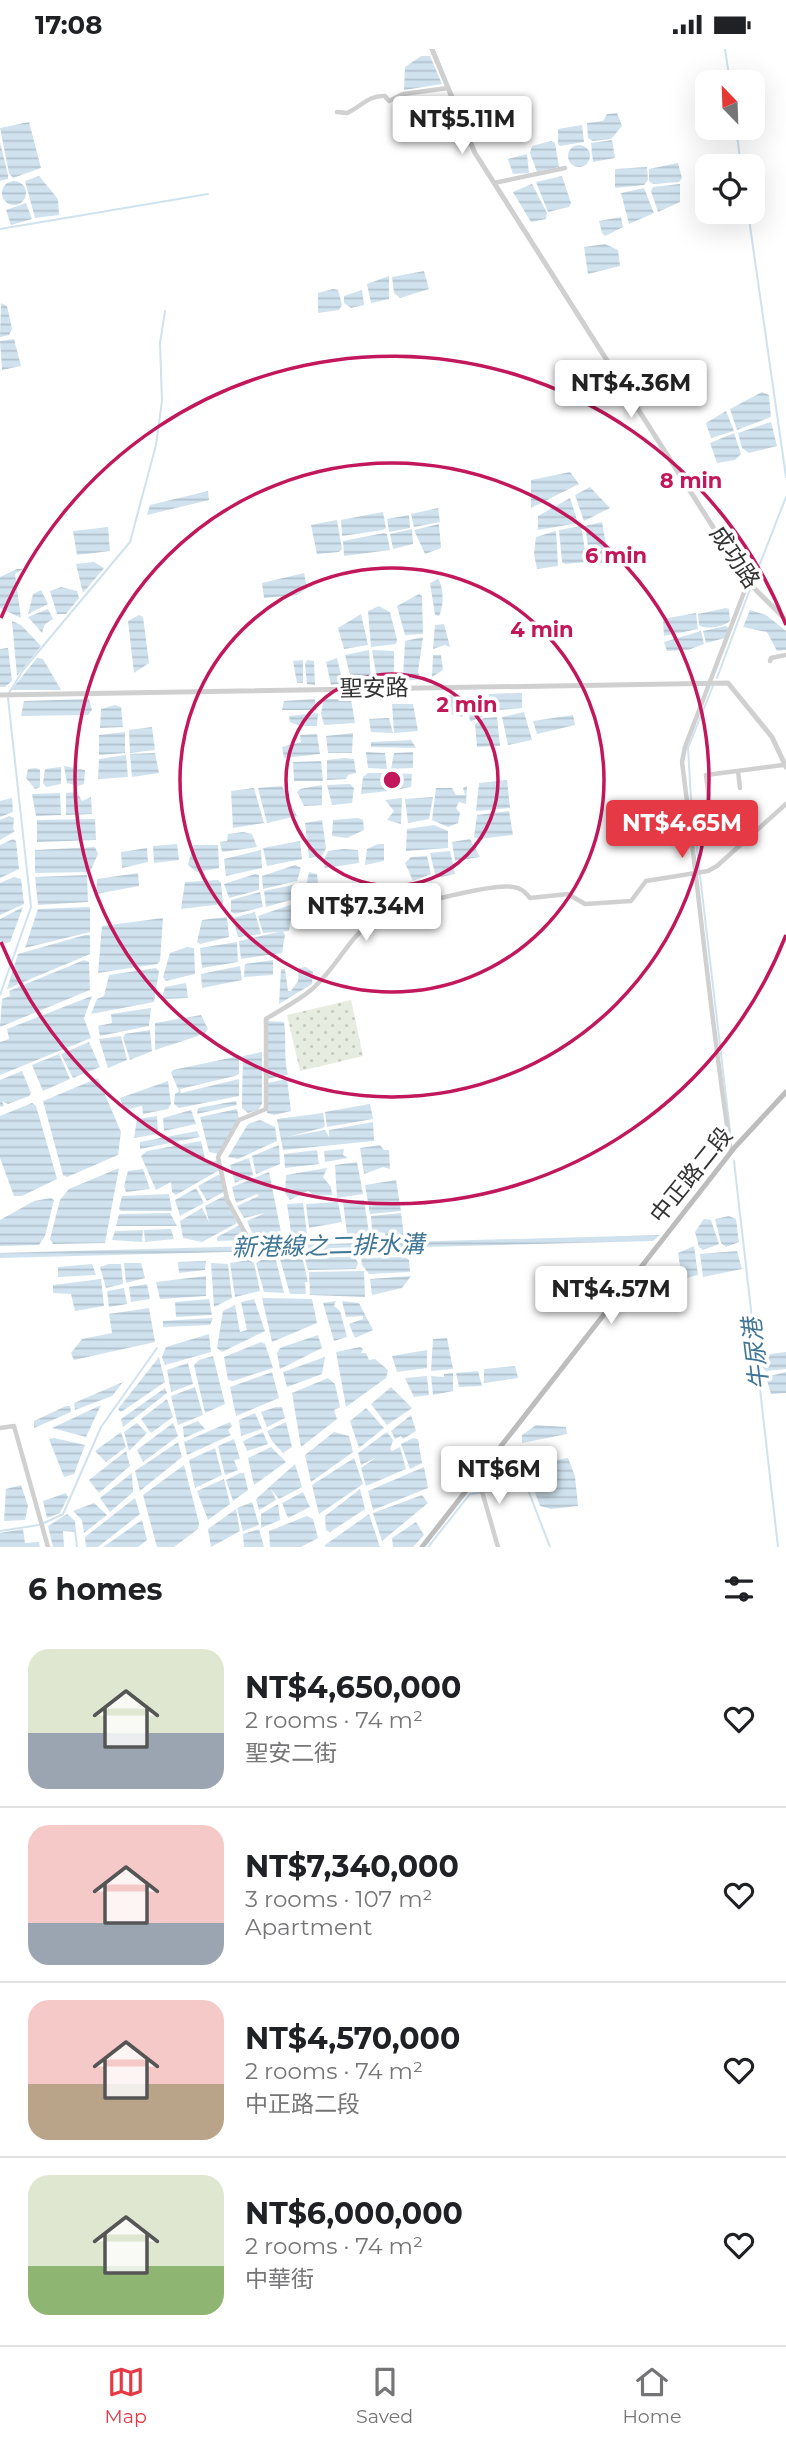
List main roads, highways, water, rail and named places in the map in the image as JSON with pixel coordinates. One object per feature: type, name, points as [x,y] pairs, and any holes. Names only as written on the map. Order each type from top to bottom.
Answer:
[{"type":"main road","name":"中正路二段","points":[[422,1547],[731,1152],[786,1092]]},
{"type":"water","points":[[421,56],[430,56],[442,84],[404,90],[405,67]]},
{"type":"water","points":[[617,113],[622,126],[611,139],[593,141],[588,138],[587,123],[603,121],[607,114]]},
{"type":"water","points":[[29,122],[41,168],[13,178],[9,173],[0,128]]},
{"type":"water","points":[[582,125],[584,142],[560,146],[558,144],[558,129]]},
{"type":"water","points":[[612,140],[615,158],[593,162],[591,143]]},
{"type":"water","points":[[551,141],[555,143],[559,167],[537,172],[530,153],[532,146]]},
{"type":"water","points":[[0,142],[8,179],[0,181]]},
{"type":"water","points":[[579,145],[587,148],[590,156],[587,164],[579,167],[571,164],[568,156],[571,148]]},
{"type":"water","points":[[527,154],[529,173],[513,174],[508,159]]},
{"type":"water","points":[[678,163],[682,178],[679,182],[653,184],[649,181],[649,169]]},
{"type":"water","points":[[647,167],[648,180],[644,185],[615,188],[615,169]]},
{"type":"water","points":[[39,176],[58,199],[59,215],[35,218],[25,181]]},
{"type":"water","points":[[562,176],[571,203],[569,207],[548,212],[536,182]]},
{"type":"water","points":[[14,181],[25,188],[26,193],[19,204],[14,205],[3,198],[2,193],[9,182]]},
{"type":"water","points":[[532,184],[547,213],[546,219],[531,222],[513,192]]},
{"type":"water","points":[[680,184],[680,202],[658,212],[651,191],[653,187]]},
{"type":"water","points":[[644,188],[654,213],[629,224],[621,193]]},
{"type":"water","points":[[26,203],[32,219],[11,225],[6,210]]},
{"type":"water","points":[[621,217],[623,227],[605,236],[602,233],[599,221]]},
{"type":"water","points":[[605,244],[618,250],[620,266],[588,274],[584,247]]},
{"type":"water","points":[[424,271],[429,289],[400,298],[394,293],[392,277]]},
{"type":"water","points":[[389,276],[389,299],[371,303],[367,284]]},
{"type":"water","points":[[338,290],[342,305],[339,310],[318,313],[318,293]]},
{"type":"water","points":[[362,290],[364,305],[351,308],[344,303],[344,296]]},
{"type":"water","points":[[1,303],[7,306],[12,329],[9,335],[0,337]]},
{"type":"water","points":[[14,339],[21,366],[2,370],[0,341]]},
{"type":"water","points":[[762,392],[769,395],[771,417],[737,430],[730,409]]},
{"type":"water","points":[[726,411],[734,431],[711,438],[706,423]]},
{"type":"water","points":[[771,422],[777,446],[749,453],[742,448],[738,433]]},
{"type":"water","points":[[734,433],[741,454],[735,460],[717,463],[710,443]]},
{"type":"water","points":[[570,472],[579,484],[531,508],[531,480]]},
{"type":"water","points":[[590,487],[610,508],[584,521],[575,495]]},
{"type":"water","points":[[208,491],[209,500],[147,515],[150,505]]},
{"type":"water","points":[[570,498],[578,523],[538,530],[538,516]]},
{"type":"water","points":[[438,508],[440,522],[414,527],[411,514]]},
{"type":"water","points":[[383,512],[386,528],[383,530],[342,536],[341,520]]},
{"type":"water","points":[[409,515],[410,528],[389,532],[387,519]]},
{"type":"water","points":[[337,520],[342,549],[339,552],[317,554],[311,525]]},
{"type":"water","points":[[602,522],[609,561],[591,566],[585,526]]},
{"type":"water","points":[[439,524],[441,548],[425,554],[414,530]]},
{"type":"water","points":[[581,526],[587,562],[565,564],[562,562],[559,530]]},
{"type":"water","points":[[108,527],[110,551],[77,555],[73,531]]},
{"type":"water","points":[[412,529],[413,544],[393,549],[390,534]]},
{"type":"water","points":[[556,531],[558,566],[537,569],[534,554],[536,537]]},
{"type":"water","points":[[387,534],[390,550],[344,556],[343,541]]},
{"type":"water","points":[[94,562],[104,568],[83,593],[76,564]]},
{"type":"water","points":[[23,569],[15,574],[21,618],[0,608],[0,577]]},
{"type":"water","points":[[304,573],[307,588],[297,595],[264,598],[262,583]]},
{"type":"water","points":[[438,579],[443,597],[439,616],[435,615],[430,583]]},
{"type":"water","points":[[61,587],[77,591],[79,598],[66,614],[57,614],[50,591]]},
{"type":"water","points":[[41,590],[48,604],[28,614],[33,594]]},
{"type":"water","points":[[419,594],[422,596],[423,634],[405,635],[397,606]]},
{"type":"water","points":[[379,606],[390,612],[397,640],[396,644],[371,647],[368,611]]},
{"type":"water","points":[[48,609],[53,619],[45,624],[42,633],[28,617]]},
{"type":"water","points":[[729,609],[730,621],[727,623],[710,628],[699,625],[698,614]]},
{"type":"water","points":[[750,610],[766,615],[786,631],[786,650],[777,651],[767,632],[743,627]]},
{"type":"water","points":[[696,613],[698,629],[664,636],[663,619]]},
{"type":"water","points":[[361,614],[368,645],[344,649],[338,628]]},
{"type":"water","points":[[139,615],[143,617],[149,663],[134,673],[128,621]]},
{"type":"water","points":[[12,621],[21,625],[41,646],[17,676]]},
{"type":"water","points":[[444,624],[450,647],[445,645],[433,649],[435,625]]},
{"type":"water","points":[[726,626],[729,628],[725,638],[706,643],[703,631]]},
{"type":"water","points":[[701,631],[704,644],[688,650],[667,651],[664,642]]},
{"type":"water","points":[[423,637],[418,672],[421,679],[405,681],[405,641]]},
{"type":"water","points":[[8,648],[12,681],[5,687],[0,687],[0,649]]},
{"type":"water","points":[[369,650],[371,680],[351,679],[345,655]]},
{"type":"water","points":[[372,650],[394,651],[394,679],[377,679]]},
{"type":"water","points":[[433,655],[441,655],[443,670],[432,677]]},
{"type":"water","points":[[37,658],[43,659],[61,690],[11,690]]},
{"type":"water","points":[[337,658],[343,683],[331,685],[326,662]]},
{"type":"water","points":[[303,660],[303,683],[297,683],[293,661]]},
{"type":"water","points":[[307,660],[314,661],[315,685],[307,684]]},
{"type":"water","points":[[522,693],[522,708],[487,711],[489,694]]},
{"type":"water","points":[[455,695],[460,698],[463,717],[438,711],[435,696]]},
{"type":"water","points":[[89,699],[92,710],[88,715],[21,716],[24,701]]},
{"type":"water","points":[[315,699],[316,710],[282,710],[284,701]]},
{"type":"water","points":[[324,699],[351,699],[355,723],[324,725],[321,713]]},
{"type":"water","points":[[482,701],[483,716],[470,722],[468,702]]},
{"type":"water","points":[[392,704],[413,704],[418,731],[394,733]]},
{"type":"water","points":[[115,705],[121,707],[123,727],[100,728],[101,709]]},
{"type":"water","points":[[524,712],[532,740],[508,745],[502,717]]},
{"type":"water","points":[[318,713],[317,726],[300,726],[290,722],[289,716]]},
{"type":"water","points":[[573,715],[575,725],[537,734],[533,721]]},
{"type":"water","points":[[497,717],[500,746],[477,747],[475,724],[484,718]]},
{"type":"water","points":[[389,718],[393,733],[371,732],[369,719]]},
{"type":"water","points":[[152,727],[155,750],[130,753],[129,730]]},
{"type":"water","points":[[125,732],[125,753],[99,755],[99,735]]},
{"type":"water","points":[[353,733],[352,753],[328,753],[326,736]]},
{"type":"water","points":[[317,734],[320,754],[284,758],[282,747],[301,742],[300,735]]},
{"type":"water","points":[[411,740],[416,748],[371,747],[371,742]]},
{"type":"water","points":[[366,752],[385,753],[387,769],[368,768]]},
{"type":"water","points":[[413,752],[413,768],[391,769],[394,753]]},
{"type":"water","points":[[155,753],[159,773],[132,777],[130,754]]},
{"type":"water","points":[[126,755],[128,777],[98,779],[99,759]]},
{"type":"water","points":[[354,759],[356,773],[348,775],[346,779],[327,780],[327,760]]},
{"type":"water","points":[[321,761],[323,781],[294,781],[293,762]]},
{"type":"water","points":[[64,766],[85,770],[84,784],[78,786],[67,783]]},
{"type":"water","points":[[61,767],[61,784],[46,787],[43,783],[45,769]]},
{"type":"water","points":[[28,769],[40,770],[40,787],[35,789],[26,778]]},
{"type":"water","points":[[368,773],[387,773],[388,791],[361,794],[363,777]]},
{"type":"water","points":[[392,773],[412,774],[411,787],[394,790]]},
{"type":"water","points":[[507,780],[510,808],[476,811],[479,783]]},
{"type":"water","points":[[350,784],[354,788],[352,803],[332,805],[327,785]]},
{"type":"water","points":[[322,785],[322,805],[304,806],[297,792]]},
{"type":"water","points":[[282,786],[297,816],[267,823],[258,788]]},
{"type":"water","points":[[467,786],[466,804],[459,802],[456,808],[460,813],[458,823],[448,827],[432,820],[436,788],[452,788],[456,795],[465,795],[463,788]]},
{"type":"water","points":[[254,788],[264,823],[233,828],[231,791]]},
{"type":"water","points":[[77,792],[82,801],[91,797],[92,814],[66,815],[66,793]]},
{"type":"water","points":[[60,793],[61,815],[36,816],[32,794]]},
{"type":"water","points":[[433,797],[429,819],[408,823],[405,799]]},
{"type":"water","points":[[12,798],[13,812],[0,817],[0,801]]},
{"type":"water","points":[[402,798],[401,824],[387,820],[394,811],[385,800]]},
{"type":"water","points":[[509,811],[513,835],[479,839],[474,837],[477,815]]},
{"type":"water","points":[[9,816],[14,818],[15,831],[0,840],[0,820]]},
{"type":"water","points":[[95,819],[96,840],[37,842],[37,820]]},
{"type":"water","points":[[322,820],[326,848],[322,856],[309,858],[305,823]]},
{"type":"water","points":[[333,820],[363,820],[364,830],[347,838],[332,836]]},
{"type":"water","points":[[434,825],[448,831],[448,848],[406,851],[407,829]]},
{"type":"water","points":[[228,834],[252,834],[257,847],[222,852],[220,842],[227,841]]},
{"type":"water","points":[[13,839],[16,841],[19,869],[0,878],[0,845]]},
{"type":"water","points":[[470,839],[480,857],[455,861],[452,842]]},
{"type":"water","points":[[300,841],[302,859],[267,866],[263,848]]},
{"type":"water","points":[[177,844],[179,860],[154,863],[153,846]]},
{"type":"water","points":[[384,844],[384,861],[365,865],[367,849]]},
{"type":"water","points":[[193,845],[218,845],[219,868],[197,872],[188,865]]},
{"type":"water","points":[[95,847],[98,854],[90,872],[35,873],[35,850]]},
{"type":"water","points":[[147,848],[148,862],[122,868],[121,852]]},
{"type":"water","points":[[261,850],[262,868],[226,876],[224,859]]},
{"type":"water","points":[[358,850],[359,863],[325,868],[323,862],[328,851]]},
{"type":"water","points":[[450,851],[455,874],[436,878],[430,853]]},
{"type":"water","points":[[427,856],[431,874],[413,881],[405,863],[411,857]]},
{"type":"water","points":[[295,865],[301,868],[297,881],[263,889],[262,876]]},
{"type":"water","points":[[309,872],[317,874],[319,892],[305,892]]},
{"type":"water","points":[[138,873],[139,886],[96,894],[97,879]]},
{"type":"water","points":[[87,875],[88,902],[38,905],[35,877]]},
{"type":"water","points":[[259,875],[259,890],[229,898],[224,884]]},
{"type":"water","points":[[14,877],[21,879],[24,904],[0,915],[0,883]]},
{"type":"water","points":[[218,880],[221,883],[223,904],[181,909],[185,882]]},
{"type":"water","points":[[298,884],[294,899],[266,907],[264,891]]},
{"type":"water","points":[[260,892],[263,907],[235,914],[231,912],[231,900]]},
{"type":"water","points":[[319,895],[321,911],[300,913],[304,897]]},
{"type":"water","points":[[293,904],[289,931],[263,933],[258,916]]},
{"type":"water","points":[[23,907],[10,942],[0,945],[0,919]]},
{"type":"water","points":[[90,907],[90,932],[25,948],[38,909]]},
{"type":"water","points":[[255,912],[261,934],[238,937],[233,918]]},
{"type":"water","points":[[227,917],[229,937],[200,944],[197,942],[202,920]]},
{"type":"water","points":[[163,918],[160,961],[157,964],[98,973],[102,926]]},
{"type":"water","points":[[283,931],[285,935],[282,953],[241,959],[239,941]]},
{"type":"water","points":[[90,935],[90,954],[7,989],[18,954]]},
{"type":"water","points":[[237,942],[238,962],[202,968],[200,948]]},
{"type":"water","points":[[187,947],[194,948],[195,974],[166,981],[163,977],[170,953]]},
{"type":"water","points":[[84,960],[89,962],[90,990],[0,1027],[2,999],[10,996],[9,991]]},
{"type":"water","points":[[273,960],[273,975],[244,977],[245,964]]},
{"type":"water","points":[[240,966],[242,980],[202,988],[201,974]]},
{"type":"water","points":[[306,967],[313,972],[312,984],[279,1004],[281,969],[285,969],[288,991],[291,991],[298,981],[299,968]]},
{"type":"water","points":[[156,968],[159,971],[154,1002],[91,1014],[97,999],[104,996],[109,975]]},
{"type":"water","points":[[186,983],[188,998],[162,999],[165,987]]},
{"type":"water","points":[[92,996],[84,1018],[91,1038],[0,1075],[0,1042],[9,1039],[7,1029]]},
{"type":"water","points":[[151,1008],[149,1026],[100,1036],[98,1026],[112,1023],[111,1014]]},
{"type":"water","points":[[201,1015],[208,1029],[204,1034],[155,1050],[155,1023]]},
{"type":"water","points":[[267,1021],[284,1022],[288,1075],[267,1079]]},
{"type":"water","points":[[150,1030],[152,1051],[130,1060],[123,1038],[125,1034]]},
{"type":"water","points":[[121,1036],[127,1060],[108,1068],[99,1039]]},
{"type":"water","points":[[89,1042],[100,1067],[73,1078],[61,1054]]},
{"type":"water","points":[[262,1052],[262,1104],[258,1110],[248,1113],[242,1108],[243,1056]]},
{"type":"water","points":[[59,1054],[70,1079],[43,1091],[32,1065]]},
{"type":"water","points":[[239,1056],[239,1074],[180,1089],[181,1093],[239,1079],[239,1096],[179,1108],[174,1104],[175,1094],[179,1091],[171,1073],[173,1070]]},
{"type":"water","points":[[22,1071],[31,1093],[8,1104],[2,1101],[4,1106],[0,1107],[0,1080]]},
{"type":"water","points":[[98,1078],[121,1132],[118,1155],[67,1177],[63,1175],[43,1101]]},
{"type":"water","points":[[287,1079],[291,1111],[274,1115],[267,1113],[267,1083]]},
{"type":"water","points":[[168,1081],[171,1104],[168,1109],[143,1114],[142,1106],[124,1110],[120,1098]]},
{"type":"water","points":[[236,1101],[237,1105],[197,1114],[198,1108]]},
{"type":"water","points":[[32,1103],[36,1106],[57,1179],[22,1196],[14,1196],[0,1158],[0,1116]]},
{"type":"water","points":[[370,1104],[373,1119],[327,1127],[325,1112]]},
{"type":"water","points":[[237,1109],[239,1119],[218,1154],[209,1152],[200,1117]]},
{"type":"water","points":[[191,1110],[196,1124],[164,1131],[163,1118]]},
{"type":"water","points":[[323,1113],[325,1126],[322,1128],[287,1137],[325,1130],[329,1137],[329,1130],[373,1122],[374,1141],[283,1150],[277,1119]]},
{"type":"water","points":[[157,1116],[158,1134],[134,1138],[137,1119]]},
{"type":"water","points":[[260,1120],[275,1127],[277,1141],[238,1159],[228,1157],[248,1124]]},
{"type":"water","points":[[197,1131],[200,1137],[140,1149],[140,1142]]},
{"type":"water","points":[[201,1141],[206,1163],[219,1160],[221,1169],[176,1195],[172,1192],[171,1182],[156,1190],[141,1156],[147,1151]]},
{"type":"water","points":[[279,1145],[280,1164],[256,1174],[252,1156]]},
{"type":"water","points":[[380,1145],[384,1150],[389,1150],[390,1169],[383,1167],[364,1174],[360,1148]]},
{"type":"water","points":[[344,1149],[343,1155],[348,1158],[325,1162],[324,1151]]},
{"type":"water","points":[[317,1150],[319,1164],[285,1168],[284,1154]]},
{"type":"water","points":[[249,1158],[253,1175],[235,1183],[230,1165]]},
{"type":"water","points":[[357,1162],[363,1194],[337,1198],[335,1165]]},
{"type":"water","points":[[119,1168],[105,1243],[53,1244],[50,1239],[60,1200],[69,1189]]},
{"type":"water","points":[[327,1168],[323,1177],[331,1187],[332,1195],[315,1196],[308,1191],[290,1200],[285,1193],[286,1175]]},
{"type":"water","points":[[143,1169],[150,1189],[126,1192],[124,1186],[128,1171]]},
{"type":"water","points":[[269,1172],[281,1232],[276,1234],[277,1241],[255,1239],[247,1221],[265,1213],[244,1218],[237,1206],[259,1196],[257,1194],[236,1203],[232,1187]]},
{"type":"water","points":[[218,1175],[222,1176],[224,1192],[207,1201],[198,1186]]},
{"type":"water","points":[[396,1180],[401,1211],[370,1214],[365,1185]]},
{"type":"water","points":[[196,1188],[204,1203],[180,1216],[175,1200]]},
{"type":"water","points":[[169,1194],[172,1211],[119,1209],[122,1196]]},
{"type":"water","points":[[224,1196],[237,1223],[202,1242],[183,1238],[180,1221],[202,1208],[209,1222],[205,1206]]},
{"type":"water","points":[[51,1198],[54,1200],[45,1236],[39,1245],[0,1246],[0,1220],[34,1201]]},
{"type":"water","points":[[364,1200],[369,1233],[347,1234],[343,1202]]},
{"type":"water","points":[[338,1202],[342,1222],[309,1228],[306,1204]]},
{"type":"water","points":[[303,1203],[307,1234],[301,1234],[301,1239],[292,1239],[287,1204]]},
{"type":"water","points":[[170,1213],[177,1226],[116,1226],[119,1214]]},
{"type":"water","points":[[401,1213],[404,1236],[386,1237],[385,1233],[372,1231],[371,1216]]},
{"type":"water","points":[[729,1216],[736,1219],[739,1242],[726,1247],[721,1243],[715,1219]]},
{"type":"water","points":[[704,1219],[711,1220],[719,1244],[703,1250],[699,1247],[695,1232]]},
{"type":"water","points":[[240,1225],[247,1240],[217,1241],[217,1237]]},
{"type":"water","points":[[171,1229],[174,1239],[145,1242],[144,1230]]},
{"type":"water","points":[[143,1230],[142,1242],[112,1240],[115,1231]]},
{"type":"water","name":"新港線之二排水溝","points":[[660,1235],[653,1241],[0,1258],[0,1253]]},
{"type":"water","points":[[694,1246],[698,1275],[682,1279],[678,1253]]},
{"type":"water","points":[[737,1251],[742,1269],[703,1277],[700,1254]]},
{"type":"water","points":[[354,1256],[358,1263],[356,1269],[308,1270],[305,1259]]},
{"type":"water","points":[[405,1257],[409,1260],[410,1272],[369,1274],[362,1265],[361,1258]]},
{"type":"water","points":[[280,1259],[303,1260],[308,1282],[305,1282],[306,1294],[290,1294]]},
{"type":"water","points":[[249,1260],[254,1263],[260,1291],[235,1297],[230,1263]]},
{"type":"water","points":[[261,1260],[276,1260],[284,1293],[264,1292],[256,1263]]},
{"type":"water","points":[[206,1261],[205,1270],[179,1273],[178,1262]]},
{"type":"water","points":[[124,1263],[141,1263],[145,1278],[126,1283]]},
{"type":"water","points":[[211,1263],[228,1264],[232,1298],[214,1307]]},
{"type":"water","points":[[92,1264],[96,1275],[58,1277],[58,1267]]},
{"type":"water","points":[[121,1264],[123,1284],[106,1288],[100,1267]]},
{"type":"water","points":[[364,1271],[365,1297],[310,1295],[309,1272]]},
{"type":"water","points":[[206,1276],[206,1296],[160,1299],[156,1282]]},
{"type":"water","points":[[411,1276],[402,1288],[372,1295],[370,1279]]},
{"type":"water","points":[[101,1279],[104,1306],[75,1311],[71,1294],[53,1293],[53,1285]]},
{"type":"water","points":[[147,1284],[150,1299],[131,1302],[129,1287]]},
{"type":"water","points":[[124,1288],[127,1304],[109,1307],[107,1291]]},
{"type":"water","points":[[262,1298],[312,1299],[317,1323],[272,1342]]},
{"type":"water","points":[[209,1299],[212,1315],[176,1317],[175,1302]]},
{"type":"water","points":[[254,1299],[265,1331],[222,1352],[217,1348],[223,1311],[235,1305],[240,1332],[247,1330],[241,1302]]},
{"type":"water","points":[[336,1301],[334,1306],[340,1311],[347,1337],[334,1341],[323,1303]]},
{"type":"water","points":[[342,1301],[359,1303],[373,1330],[355,1338],[349,1324],[363,1319],[363,1316],[346,1317]]},
{"type":"water","points":[[149,1308],[155,1342],[74,1360],[71,1353],[82,1339],[112,1333],[109,1314]]},
{"type":"water","points":[[213,1318],[210,1325],[163,1327],[163,1321]]},
{"type":"water","points":[[209,1334],[211,1352],[165,1365],[162,1357],[166,1347]]},
{"type":"water","points":[[318,1335],[322,1348],[280,1369],[277,1353],[280,1348]]},
{"type":"water","points":[[447,1338],[453,1369],[431,1371],[433,1339]]},
{"type":"water","points":[[261,1342],[265,1344],[273,1368],[233,1381],[228,1380],[224,1357]]},
{"type":"water","points":[[360,1347],[363,1349],[361,1353],[366,1353],[369,1360],[375,1359],[388,1370],[386,1378],[346,1407],[336,1352]]},
{"type":"water","points":[[427,1350],[427,1368],[397,1372],[392,1356]]},
{"type":"water","points":[[786,1352],[786,1369],[766,1371],[762,1367],[761,1355]]},
{"type":"water","points":[[213,1356],[225,1404],[205,1413],[194,1365],[199,1360]]},
{"type":"water","points":[[159,1357],[165,1382],[121,1412],[118,1409]]},
{"type":"water","points":[[325,1357],[322,1374],[287,1387],[283,1372]]},
{"type":"water","points":[[188,1363],[193,1384],[171,1392],[167,1370]]},
{"type":"water","points":[[515,1366],[518,1378],[484,1383],[484,1369]]},
{"type":"water","points":[[478,1371],[482,1386],[459,1387],[456,1373]]},
{"type":"water","points":[[272,1372],[279,1398],[236,1416],[230,1387]]},
{"type":"water","points":[[786,1372],[786,1393],[771,1394],[766,1377]]},
{"type":"water","points":[[453,1373],[453,1391],[433,1395],[431,1376],[444,1377],[444,1374]]},
{"type":"water","points":[[427,1376],[429,1395],[414,1397],[405,1378]]},
{"type":"water","points":[[328,1378],[335,1384],[340,1407],[334,1410],[337,1419],[301,1447],[292,1393]]},
{"type":"water","points":[[123,1382],[112,1396],[75,1410],[74,1403]]},
{"type":"water","points":[[195,1387],[203,1415],[178,1425],[171,1396]]},
{"type":"water","points":[[391,1387],[412,1408],[387,1425],[371,1404]]},
{"type":"water","points":[[165,1388],[167,1393],[123,1427],[121,1419]]},
{"type":"water","points":[[167,1399],[173,1417],[151,1433],[141,1419]]},
{"type":"water","points":[[101,1405],[86,1437],[52,1428]]},
{"type":"water","points":[[70,1406],[71,1412],[34,1428],[34,1421]]},
{"type":"water","points":[[282,1407],[285,1418],[267,1427],[261,1412]]},
{"type":"water","points":[[366,1408],[384,1428],[359,1448],[350,1421]]},
{"type":"water","points":[[255,1413],[262,1429],[241,1436],[239,1420]]},
{"type":"water","points":[[411,1415],[416,1431],[403,1439],[401,1436],[395,1439],[391,1431]]},
{"type":"water","points":[[198,1421],[205,1429],[184,1438],[183,1427]]},
{"type":"water","points":[[230,1422],[232,1426],[228,1430],[231,1435],[187,1455],[184,1442]]},
{"type":"water","points":[[286,1422],[292,1447],[283,1453],[267,1431]]},
{"type":"water","points":[[137,1423],[147,1433],[129,1451],[124,1432]]},
{"type":"water","points":[[173,1423],[178,1436],[143,1462],[137,1450]]},
{"type":"water","points":[[536,1425],[566,1427],[567,1434],[522,1443],[522,1435]]},
{"type":"water","points":[[121,1432],[126,1447],[106,1462],[95,1451]]},
{"type":"water","points":[[263,1432],[268,1444],[247,1451],[243,1441]]},
{"type":"water","points":[[334,1432],[349,1436],[353,1452],[311,1482],[305,1455]]},
{"type":"water","points":[[387,1432],[393,1440],[390,1449],[392,1451],[400,1447],[406,1469],[366,1486],[361,1468],[377,1457],[361,1465],[358,1453]]},
{"type":"water","points":[[413,1438],[418,1439],[422,1463],[410,1469],[401,1444]]},
{"type":"water","points":[[49,1439],[85,1445],[74,1474],[64,1477]]},
{"type":"water","points":[[234,1439],[240,1459],[234,1460],[238,1470],[225,1475],[218,1446]]},
{"type":"water","points":[[178,1442],[182,1457],[140,1491],[135,1471]]},
{"type":"water","points":[[271,1447],[286,1462],[254,1485],[248,1458]]},
{"type":"water","points":[[215,1448],[222,1475],[195,1488],[189,1460]]},
{"type":"water","points":[[126,1451],[130,1466],[99,1493],[89,1480]]},
{"type":"water","points":[[354,1458],[363,1484],[319,1514],[312,1485]]},
{"type":"water","points":[[568,1458],[575,1476],[578,1506],[551,1509],[540,1506],[534,1490],[539,1479],[529,1473],[532,1465]]},
{"type":"water","points":[[295,1464],[302,1487],[279,1499],[271,1489],[276,1500],[259,1510],[256,1499]]},
{"type":"water","points":[[184,1465],[199,1523],[198,1529],[174,1547],[157,1547],[143,1495]]},
{"type":"water","points":[[424,1467],[428,1488],[373,1510],[368,1491]]},
{"type":"water","points":[[132,1473],[133,1492],[110,1512],[100,1498]]},
{"type":"water","points":[[244,1473],[248,1490],[233,1501],[226,1480]]},
{"type":"water","points":[[224,1479],[230,1504],[208,1520],[197,1491]]},
{"type":"water","points":[[21,1485],[28,1506],[25,1520],[4,1521],[6,1489]]},
{"type":"water","points":[[360,1489],[365,1509],[330,1532],[326,1530],[325,1516]]},
{"type":"water","points":[[303,1492],[310,1507],[288,1518],[282,1503]]},
{"type":"water","points":[[66,1493],[68,1497],[60,1513],[47,1518],[43,1501]]},
{"type":"water","points":[[422,1495],[428,1503],[382,1541],[373,1513]]},
{"type":"water","points":[[135,1498],[140,1514],[98,1547],[86,1547],[85,1537]]},
{"type":"water","points":[[252,1502],[259,1525],[243,1531],[237,1508]]},
{"type":"water","points":[[94,1503],[107,1515],[84,1533],[82,1520],[73,1511]]},
{"type":"water","points":[[278,1504],[280,1520],[261,1528],[261,1514]]},
{"type":"water","points":[[236,1509],[240,1531],[211,1547],[208,1529]]},
{"type":"water","points":[[67,1514],[75,1521],[76,1532],[63,1531],[64,1547],[53,1547],[48,1526]]},
{"type":"water","points":[[369,1514],[380,1547],[325,1547],[325,1545]]},
{"type":"water","points":[[307,1516],[313,1519],[318,1538],[301,1547],[270,1547],[269,1531]]},
{"type":"water","points":[[142,1520],[147,1540],[138,1547],[103,1547]]},
{"type":"water","points":[[416,1522],[424,1535],[413,1547],[393,1547],[392,1538]]},
{"type":"water","points":[[23,1529],[25,1543],[39,1542],[40,1547],[0,1547],[0,1533]]},
{"type":"water","points":[[259,1529],[264,1547],[244,1547],[243,1534]]},
{"type":"waterway","points":[[725,49],[728,70]]},
{"type":"waterway","points":[[738,140],[739,154]]},
{"type":"waterway","points":[[0,229],[208,194]]},
{"type":"waterway","points":[[750,224],[786,477]]},
{"type":"waterway","points":[[9,693],[23,670],[130,542],[156,445],[162,401],[160,343],[165,311]]},
{"type":"waterway","points":[[752,584],[786,497]]},
{"type":"waterway","points":[[717,678],[750,589]]},
{"type":"waterway","points":[[713,686],[688,748],[691,799],[731,1139]]},
{"type":"waterway","points":[[0,995],[31,907],[8,698]]},
{"type":"waterway","name":"牛尿港","points":[[734,1161],[778,1547]]},
{"type":"waterway","points":[[44,1523],[63,1514],[101,1427],[157,1348]]},
{"type":"waterway","points":[[428,1547],[470,1494],[527,1487],[550,1547]]},
{"type":"waterway","points":[[0,1531],[39,1525]]},
{"type":"waterway","points":[[75,1530],[77,1547]]}]
